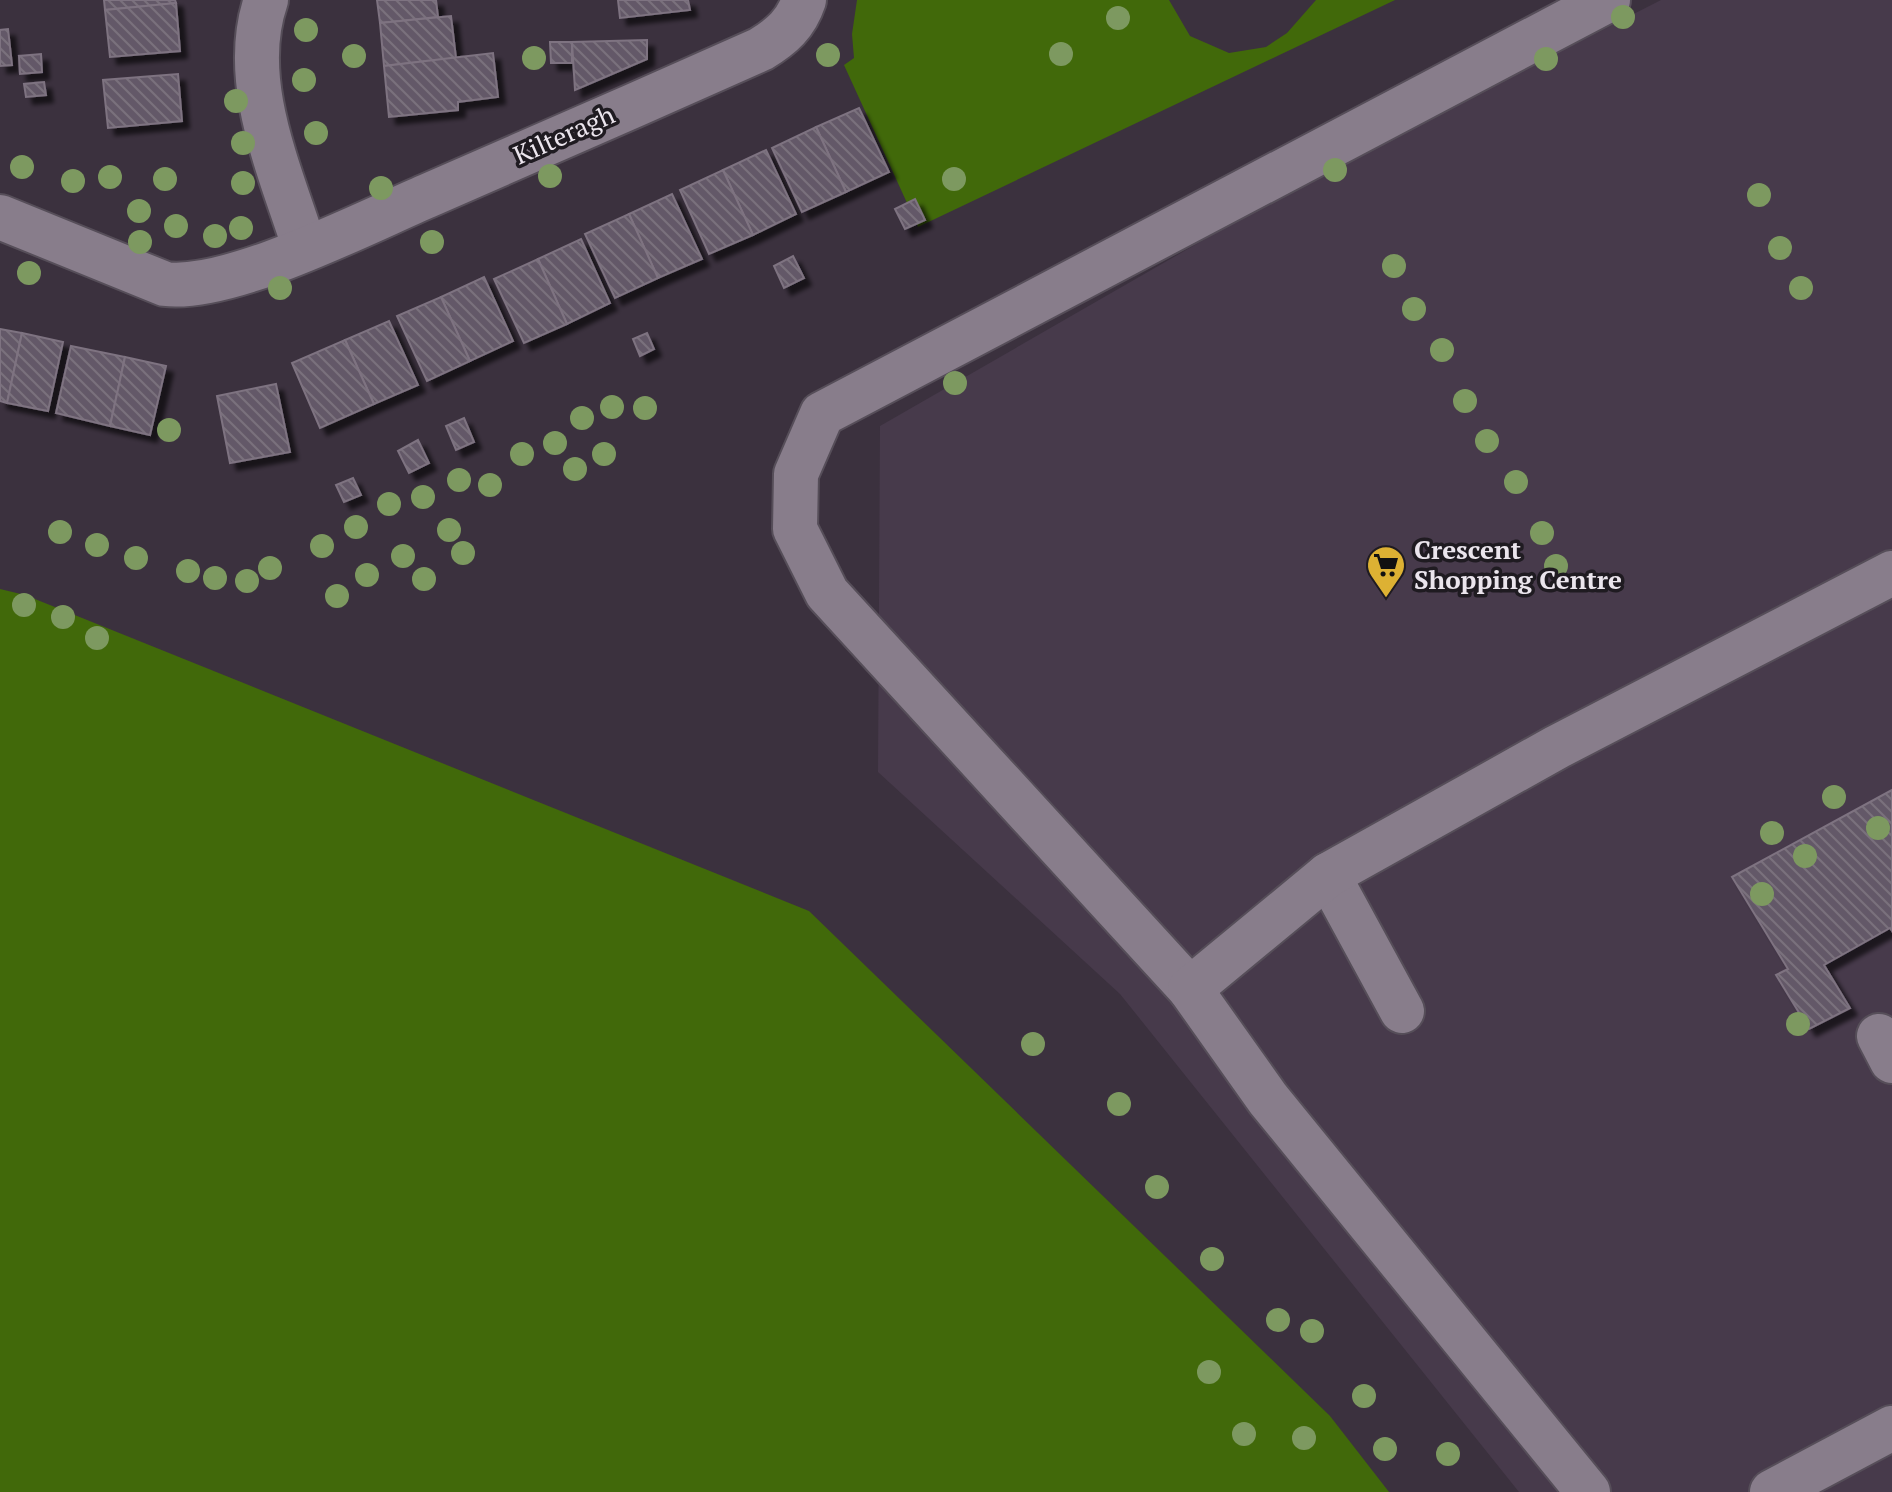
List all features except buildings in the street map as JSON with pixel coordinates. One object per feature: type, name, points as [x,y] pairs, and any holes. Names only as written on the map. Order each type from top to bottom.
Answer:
[{"type":"street","points":[[266,0],[259,19],[258,78],[268,131],[305,249]]},
{"type":"street","name":"Kilteragh","points":[[0,217],[127,271],[183,287],[205,283],[305,249],[761,49],[783,35],[798,17],[804,0]]},
{"type":"street","points":[[1588,1492],[1268,1099],[1190,989],[827,593],[795,529],[796,474],[822,414],[1608,0]]},
{"type":"street","points":[[1190,989],[1328,875],[1598,725],[1892,573]]},
{"type":"street","points":[[1328,875],[1402,1011]]},
{"type":"street","points":[[1772,1492],[1892,1428]]},
{"type":"shaded area","name":"Crescent Shopping Centre","points":[[1661,0],[1892,0],[1892,1492],[1519,1492],[1120,994],[878,772],[880,426],[1299,185]]},
{"type":"green space","points":[[857,0],[1169,0],[1190,36],[1229,53],[1266,47],[1287,33],[1316,0],[1395,0],[918,227],[844,65],[854,58],[852,34]]},
{"type":"green space","points":[[0,589],[25,595],[809,911],[1330,1416],[1389,1492],[0,1492]]},
{"type":"place","name":"Crescent Shopping Centre","points":[[1386,599]]}]
